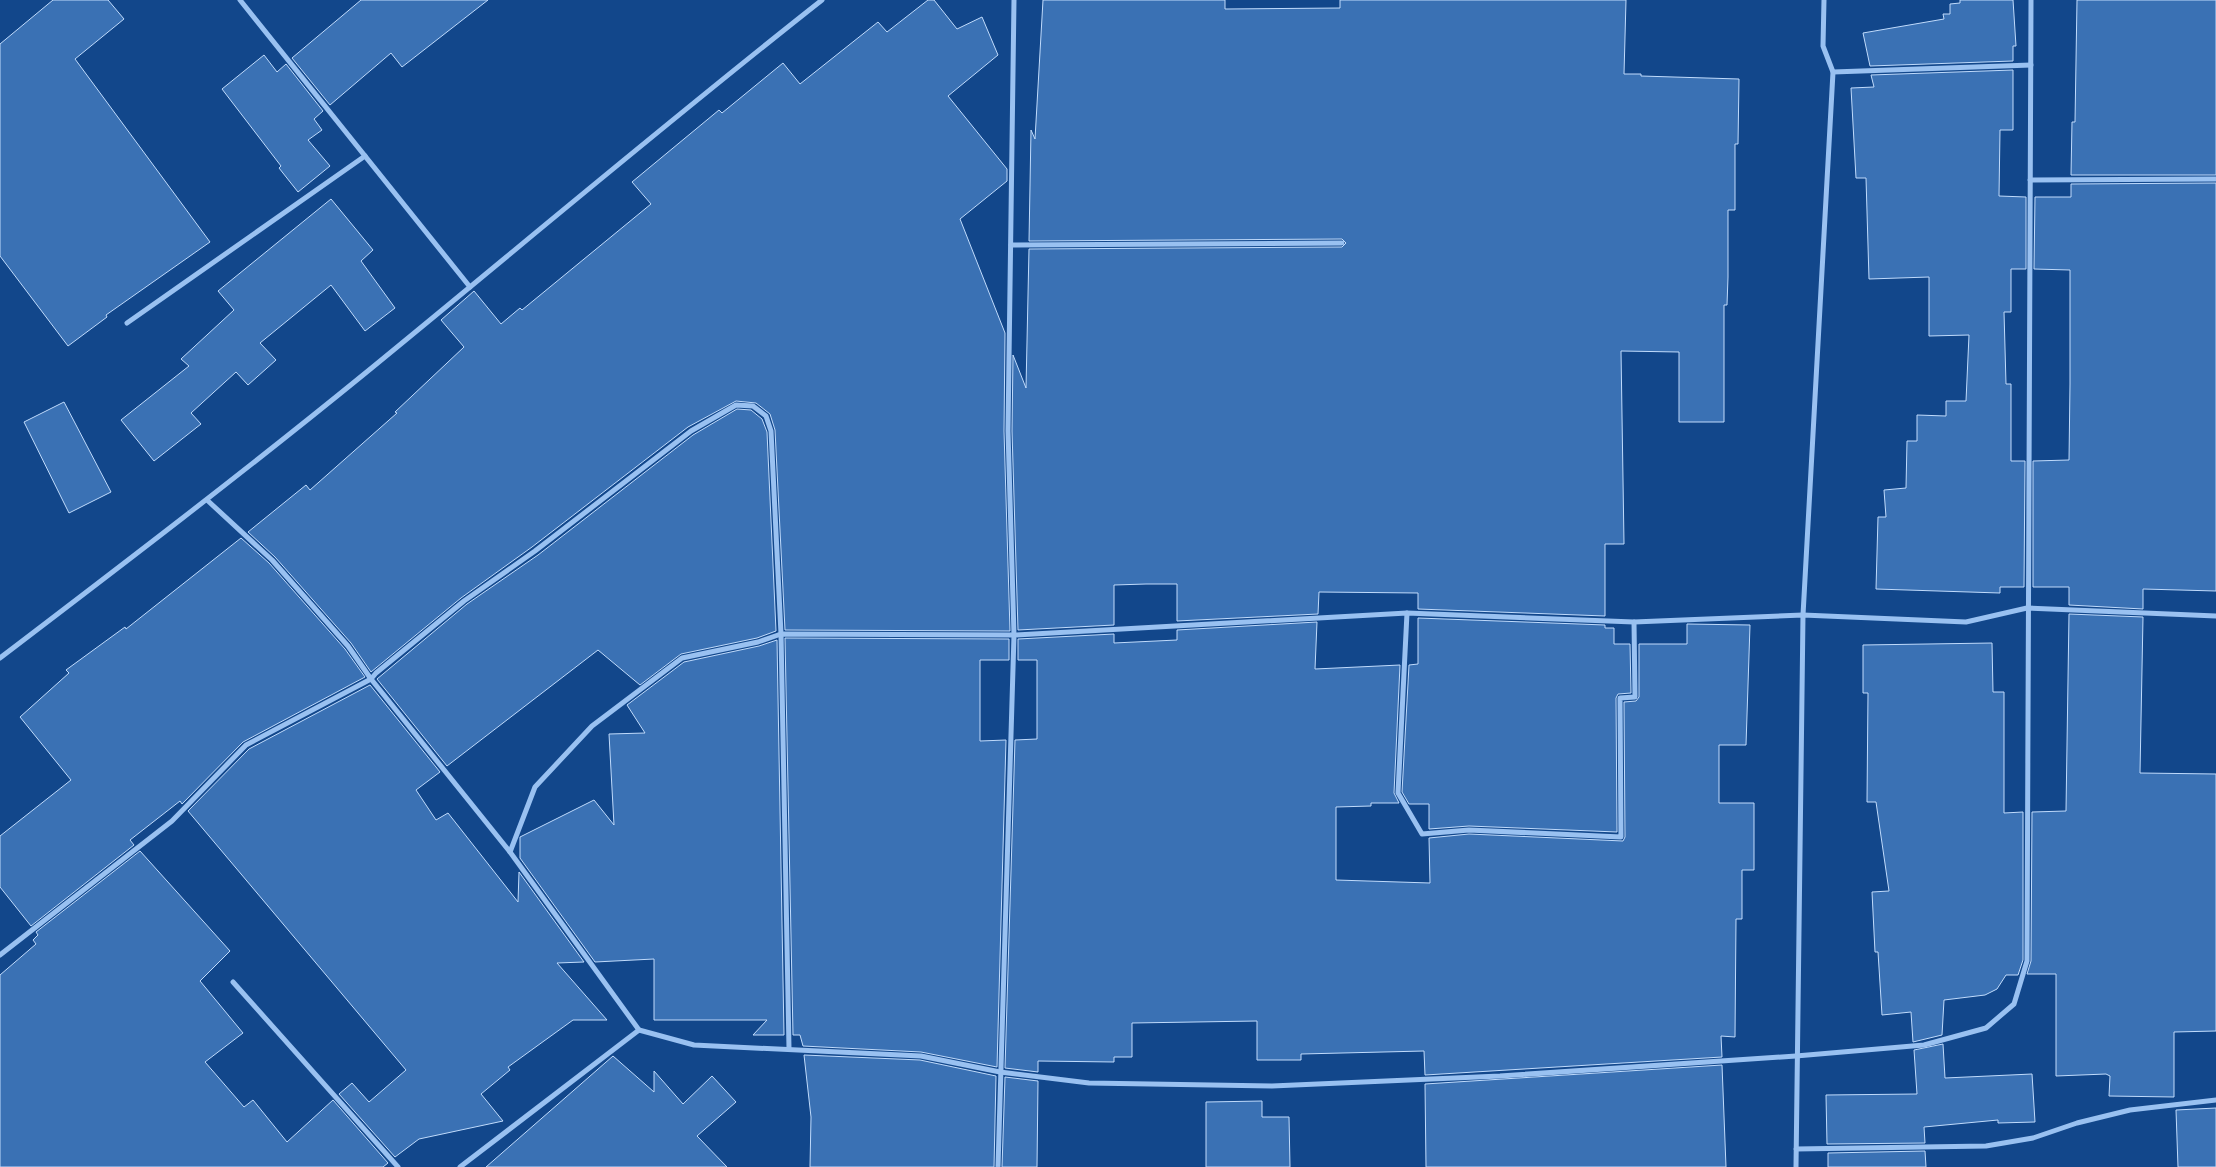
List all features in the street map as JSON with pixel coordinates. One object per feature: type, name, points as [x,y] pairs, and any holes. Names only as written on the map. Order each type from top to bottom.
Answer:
[{"type":"street","points":[[240,0],[470,287]]},
{"type":"street","points":[[0,658],[207,500],[470,287],[715,84],[822,0]]},
{"type":"street","points":[[998,1167],[1014,635],[1008,431],[1014,0]]},
{"type":"street","points":[[1796,1167],[1803,615],[1834,72],[1823,46],[1824,0]]},
{"type":"street","points":[[207,500],[272,560],[348,646],[371,679],[510,852],[639,1030],[694,1045],[789,1048],[817,1052],[921,1056],[1000,1072],[1089,1083],[1272,1086],[1500,1076],[1796,1056],[1924,1045],[1986,1028],[2014,1004],[2027,961],[2031,0]]},
{"type":"street","points":[[1834,72],[2032,65]]},
{"type":"street","points":[[127,323],[365,156]]},
{"type":"street","points":[[2030,180],[2216,179]]},
{"type":"street","points":[[1011,245],[1342,243]]},
{"type":"street","points":[[0,955],[172,821],[246,744],[371,679],[464,601],[535,551],[691,431],[736,405],[753,406],[766,416],[770,431],[781,634],[789,1048]]},
{"type":"street","points":[[510,852],[535,787],[592,726],[682,658],[758,642],[781,634],[1014,635],[1407,613],[1634,622],[1803,615],[1966,622],[2027,608],[2216,616]]},
{"type":"street","points":[[1407,613],[1398,793],[1422,834],[1469,830],[1621,837],[1620,698],[1635,697],[1634,622]]},
{"type":"street","points":[[233,982],[398,1167]]},
{"type":"street","points":[[460,1167],[639,1030]]},
{"type":"street","points":[[1796,1149],[1986,1146],[2033,1138],[2077,1123],[2130,1110],[2216,1100]]},
{"type":"building","points":[[53,0],[108,0],[124,19],[75,59],[210,242],[106,315],[107,317],[68,346],[0,256],[0,44]]},
{"type":"building","points":[[361,0],[488,0],[402,67],[391,53],[330,105],[292,58]]},
{"type":"building","points":[[928,0],[934,0],[957,29],[982,17],[998,55],[948,96],[1007,169],[1007,181],[960,219],[1005,333],[1004,431],[1010,631],[785,630],[775,430],[770,414],[756,403],[736,401],[688,427],[532,547],[461,598],[371,672],[351,643],[275,557],[248,532],[306,485],[310,490],[397,413],[395,412],[464,347],[441,320],[474,291],[501,324],[520,308],[522,310],[651,204],[632,182],[719,110],[722,113],[783,63],[800,84],[878,22],[887,32]]},
{"type":"building","points":[[1043,0],[1225,0],[1225,9],[1340,8],[1340,0],[1626,0],[1624,74],[1739,79],[1738,144],[1735,144],[1735,210],[1728,210],[1727,305],[1724,305],[1724,422],[1679,422],[1679,352],[1621,351],[1624,544],[1605,544],[1605,616],[1418,609],[1418,593],[1319,592],[1318,614],[1177,621],[1177,584],[1146,584],[1114,585],[1114,625],[1018,630],[1012,431],[1013,355],[1026,388],[1029,249],[1342,247],[1346,243],[1342,239],[1029,241],[1031,130],[1035,139]]},
{"type":"building","points":[[1960,0],[2013,0],[2016,46],[2013,46],[2013,61],[1870,66],[1863,33],[1944,19],[1943,14],[1950,14],[1950,4],[1960,3]]},
{"type":"building","points":[[2077,0],[2216,0],[2216,175],[2071,175],[2072,122],[2075,122]]},
{"type":"building","points":[[264,55],[277,72],[286,64],[323,111],[314,119],[322,130],[308,140],[330,166],[298,192],[279,168],[281,166],[222,89]]},
{"type":"building","points":[[2013,70],[2013,130],[2000,130],[1999,196],[2026,197],[2026,269],[2011,269],[2011,312],[2004,312],[2006,384],[2011,384],[2011,461],[2025,461],[2024,587],[2000,587],[2000,593],[1876,589],[1878,517],[1886,517],[1884,490],[1906,488],[1907,441],[1917,441],[1917,415],[1946,416],[1946,401],[1966,401],[1969,335],[1929,336],[1929,277],[1869,279],[1866,178],[1856,178],[1851,88],[1874,87],[1871,75]]},
{"type":"building","points":[[2216,183],[2216,591],[2143,589],[2143,609],[2069,605],[2069,587],[2033,587],[2033,461],[2069,460],[2070,384],[2070,270],[2034,269],[2035,197],[2071,197],[2071,184]]},
{"type":"building","points":[[331,199],[373,250],[361,261],[395,308],[365,331],[331,285],[260,343],[276,360],[248,385],[236,372],[191,413],[201,424],[154,461],[121,420],[189,366],[181,359],[234,310],[218,291]]},
{"type":"building","points":[[64,402],[111,492],[69,513],[24,422]]},
{"type":"building","points":[[737,409],[751,410],[762,419],[767,432],[776,631],[757,638],[681,654],[640,685],[598,650],[447,766],[377,679],[467,604],[538,555],[693,435]]},
{"type":"building","points":[[241,538],[269,563],[345,649],[365,677],[243,742],[182,804],[180,801],[130,840],[134,845],[31,926],[0,887],[0,836],[71,780],[20,717],[69,673],[66,670],[125,627],[126,629]]},
{"type":"building","points":[[2069,614],[2143,617],[2140,773],[2216,774],[2216,1031],[2174,1032],[2174,1097],[2109,1096],[2110,1076],[2106,1074],[2056,1076],[2056,974],[2027,974],[2031,961],[2032,812],[2066,811]]},
{"type":"building","points":[[1418,618],[1605,625],[1605,628],[1614,628],[1614,644],[1630,644],[1631,693],[1618,694],[1616,698],[1617,832],[1469,826],[1429,829],[1429,804],[1409,804],[1402,792],[1409,665],[1418,664]]},
{"type":"building","points":[[1317,622],[1315,669],[1400,665],[1394,793],[1399,803],[1371,803],[1371,806],[1336,807],[1336,880],[1430,883],[1429,838],[1469,834],[1623,841],[1625,837],[1624,702],[1636,701],[1639,697],[1639,644],[1687,644],[1687,624],[1750,625],[1746,745],[1719,745],[1719,803],[1754,803],[1754,870],[1742,870],[1742,919],[1736,919],[1735,1037],[1721,1036],[1722,1057],[1425,1075],[1424,1051],[1301,1054],[1301,1060],[1257,1060],[1257,1021],[1132,1023],[1132,1057],[1114,1057],[1114,1062],[1038,1061],[1038,1072],[1005,1068],[1015,740],[1037,739],[1037,660],[1018,660],[1018,639],[1114,634],[1114,643],[1177,640],[1177,630]]},
{"type":"building","points":[[785,638],[1009,639],[1009,660],[980,660],[980,741],[1006,740],[997,1067],[921,1052],[803,1046],[800,1035],[793,1035]]},
{"type":"building","points":[[777,640],[784,1035],[753,1035],[767,1020],[654,1020],[654,959],[595,962],[520,858],[520,837],[594,800],[614,825],[609,734],[645,733],[627,705],[684,662],[759,646]]},
{"type":"building","points":[[1992,643],[1993,692],[2004,692],[2004,813],[2023,812],[2023,960],[2018,975],[2006,975],[1997,989],[1985,995],[1944,1000],[1942,1035],[1913,1042],[1911,1012],[1882,1015],[1878,952],[1875,952],[1872,892],[1889,891],[1876,802],[1867,802],[1868,693],[1863,693],[1863,645]]},
{"type":"building","points":[[370,685],[440,772],[416,790],[436,820],[448,813],[518,902],[519,872],[584,962],[557,963],[607,1020],[573,1020],[508,1067],[510,1070],[481,1094],[503,1121],[419,1139],[395,1157],[339,1094],[352,1083],[369,1102],[406,1070],[188,811],[249,749]]},
{"type":"building","points":[[140,851],[230,951],[200,981],[243,1033],[205,1062],[244,1107],[253,1100],[287,1142],[333,1100],[388,1163],[383,1167],[0,1167],[0,975],[36,944],[33,940],[38,935],[36,932]]},
{"type":"building","points":[[1943,1044],[1945,1078],[2032,1074],[2035,1122],[1998,1123],[1998,1120],[1924,1127],[1925,1143],[1827,1144],[1826,1095],[1917,1094],[1914,1050]]},
{"type":"building","points":[[804,1055],[920,1060],[996,1076],[994,1167],[810,1167],[811,1117]]},
{"type":"building","points":[[613,1056],[654,1092],[654,1071],[683,1104],[712,1076],[736,1102],[697,1136],[727,1167],[486,1167]]},
{"type":"building","points":[[1722,1065],[1726,1167],[1426,1167],[1425,1084]]},
{"type":"building","points":[[1005,1077],[1038,1081],[1037,1167],[1002,1167]]},
{"type":"building","points":[[1262,1101],[1262,1117],[1289,1117],[1290,1167],[1206,1167],[1206,1102]]},
{"type":"building","points":[[2216,1108],[2216,1167],[2178,1167],[2176,1110]]},
{"type":"building","points":[[1925,1151],[1926,1167],[1828,1167],[1828,1153]]}]
